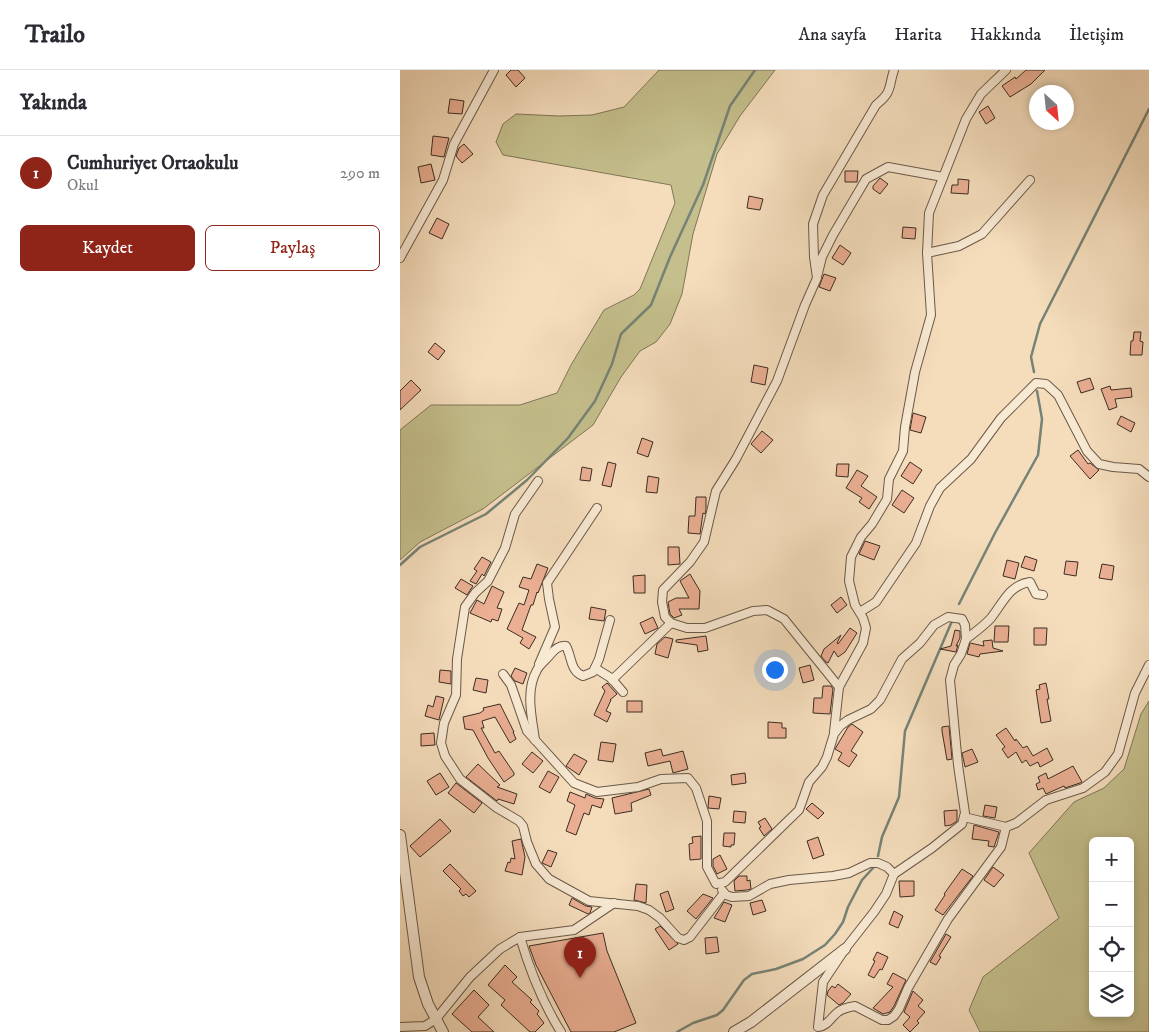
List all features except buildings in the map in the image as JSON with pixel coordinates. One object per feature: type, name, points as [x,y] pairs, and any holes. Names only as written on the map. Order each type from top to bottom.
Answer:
[{"type":"street","points":[[400,258],[443,180],[454,144],[494,70]]},
{"type":"street","points":[[817,278],[813,224],[822,195],[876,105],[891,88],[894,70]]},
{"type":"street","points":[[716,884],[725,882],[799,810],[809,782],[822,767],[826,758],[834,734],[839,687],[863,643],[866,628],[863,618],[855,605],[849,582],[850,557],[887,499],[889,479],[903,451],[904,427],[915,372],[931,315],[927,253],[929,213],[966,119],[981,94],[1006,70]]},
{"type":"street","points":[[839,687],[784,619],[767,610],[753,611],[705,628],[687,628],[672,623],[665,617],[662,602],[663,590],[690,562],[704,542],[716,491],[736,459],[777,381],[817,278],[822,257],[866,179],[888,167],[943,177]]},
{"type":"street","points":[[927,253],[959,246],[982,234],[1030,180]]},
{"type":"street","points":[[860,612],[876,602],[916,543],[930,506],[940,488],[971,459],[1002,418],[1036,383],[1046,384],[1058,395],[1086,452],[1099,464],[1139,469],[1149,477]]},
{"type":"street","points":[[538,481],[515,514],[505,548],[488,581],[475,593],[465,607],[457,659],[456,694],[444,723],[441,742],[445,756],[460,779],[497,808],[519,821],[523,826],[536,864],[549,879],[589,901],[638,906],[650,910],[678,938],[684,940],[690,937],[724,893]]},
{"type":"street","points":[[535,740],[530,706],[531,683],[555,627],[547,583],[597,508]]},
{"type":"street","points":[[966,639],[983,626],[1011,591],[1022,583],[1030,582],[1036,594],[1043,595]]},
{"type":"street","points":[[834,734],[848,720],[871,709],[880,700],[902,659],[934,625],[948,617],[962,619],[965,625],[966,639],[961,654],[954,664],[950,680],[958,765],[965,813],[962,824],[894,874],[886,894],[823,982],[818,1027],[845,1008],[855,1006],[882,1020],[888,1020],[900,1009],[908,988],[948,919],[1001,847],[1006,827]]},
{"type":"street","points":[[537,669],[562,646],[566,646],[571,664],[578,674],[583,676],[593,672],[599,659],[610,620]]},
{"type":"street","points":[[612,680],[672,623]]},
{"type":"street","points":[[964,818],[1006,827],[1016,823],[1046,800],[1083,788],[1105,772],[1118,754],[1135,693],[1149,665]]},
{"type":"street","points":[[595,668],[612,680],[624,692]]},
{"type":"street","points":[[503,674],[511,685],[527,730],[574,783],[598,792],[638,787],[661,779],[688,778],[696,788],[707,822],[707,867],[716,884],[726,895],[732,897],[749,896],[770,884],[849,873],[878,862],[888,867],[894,874]]},
{"type":"street","points":[[400,835],[420,977],[428,1004],[443,1032]]},
{"type":"street","points":[[400,1026],[425,1026],[436,1019],[470,977],[500,949],[520,937],[574,930],[614,904]]},
{"type":"street","points":[[520,937],[529,967],[548,1011],[561,1032]]},
{"type":"street","points":[[734,1032],[751,1022],[845,949]]},
{"type":"shaded area","points":[[659,70],[775,70],[740,116],[717,154],[693,234],[682,294],[670,324],[656,342],[640,351],[621,377],[593,425],[483,509],[420,542],[400,560],[400,430],[431,405],[520,405],[557,393],[571,365],[604,310],[634,295],[640,289],[675,203],[671,185],[503,155],[496,142],[503,124],[516,114],[592,115],[624,107]]},
{"type":"shaded area","points":[[1149,701],[1149,1032],[980,1032],[969,1010],[983,977],[1059,918],[1029,853],[1074,802],[1104,788],[1124,769],[1141,714]]},
{"type":"waterway","points":[[400,565],[420,547],[486,514],[527,480],[568,438],[595,401],[612,364],[621,334],[651,305],[670,257],[703,185],[730,106],[755,70]]},
{"type":"waterway","points":[[1034,372],[1031,357],[1040,324],[1149,109]]},
{"type":"waterway","points":[[959,604],[1038,455],[1042,419],[1037,391]]},
{"type":"waterway","points":[[878,856],[882,837],[899,797],[905,731],[952,621]]},
{"type":"waterway","points":[[677,1032],[693,1023],[717,1015],[723,1010],[744,980],[752,974],[776,969],[803,959],[825,945],[843,922],[848,907],[862,880],[874,867]]},
{"type":"place","name":"Cumhuriyet Ortaokulu","points":[[580,978]]}]
